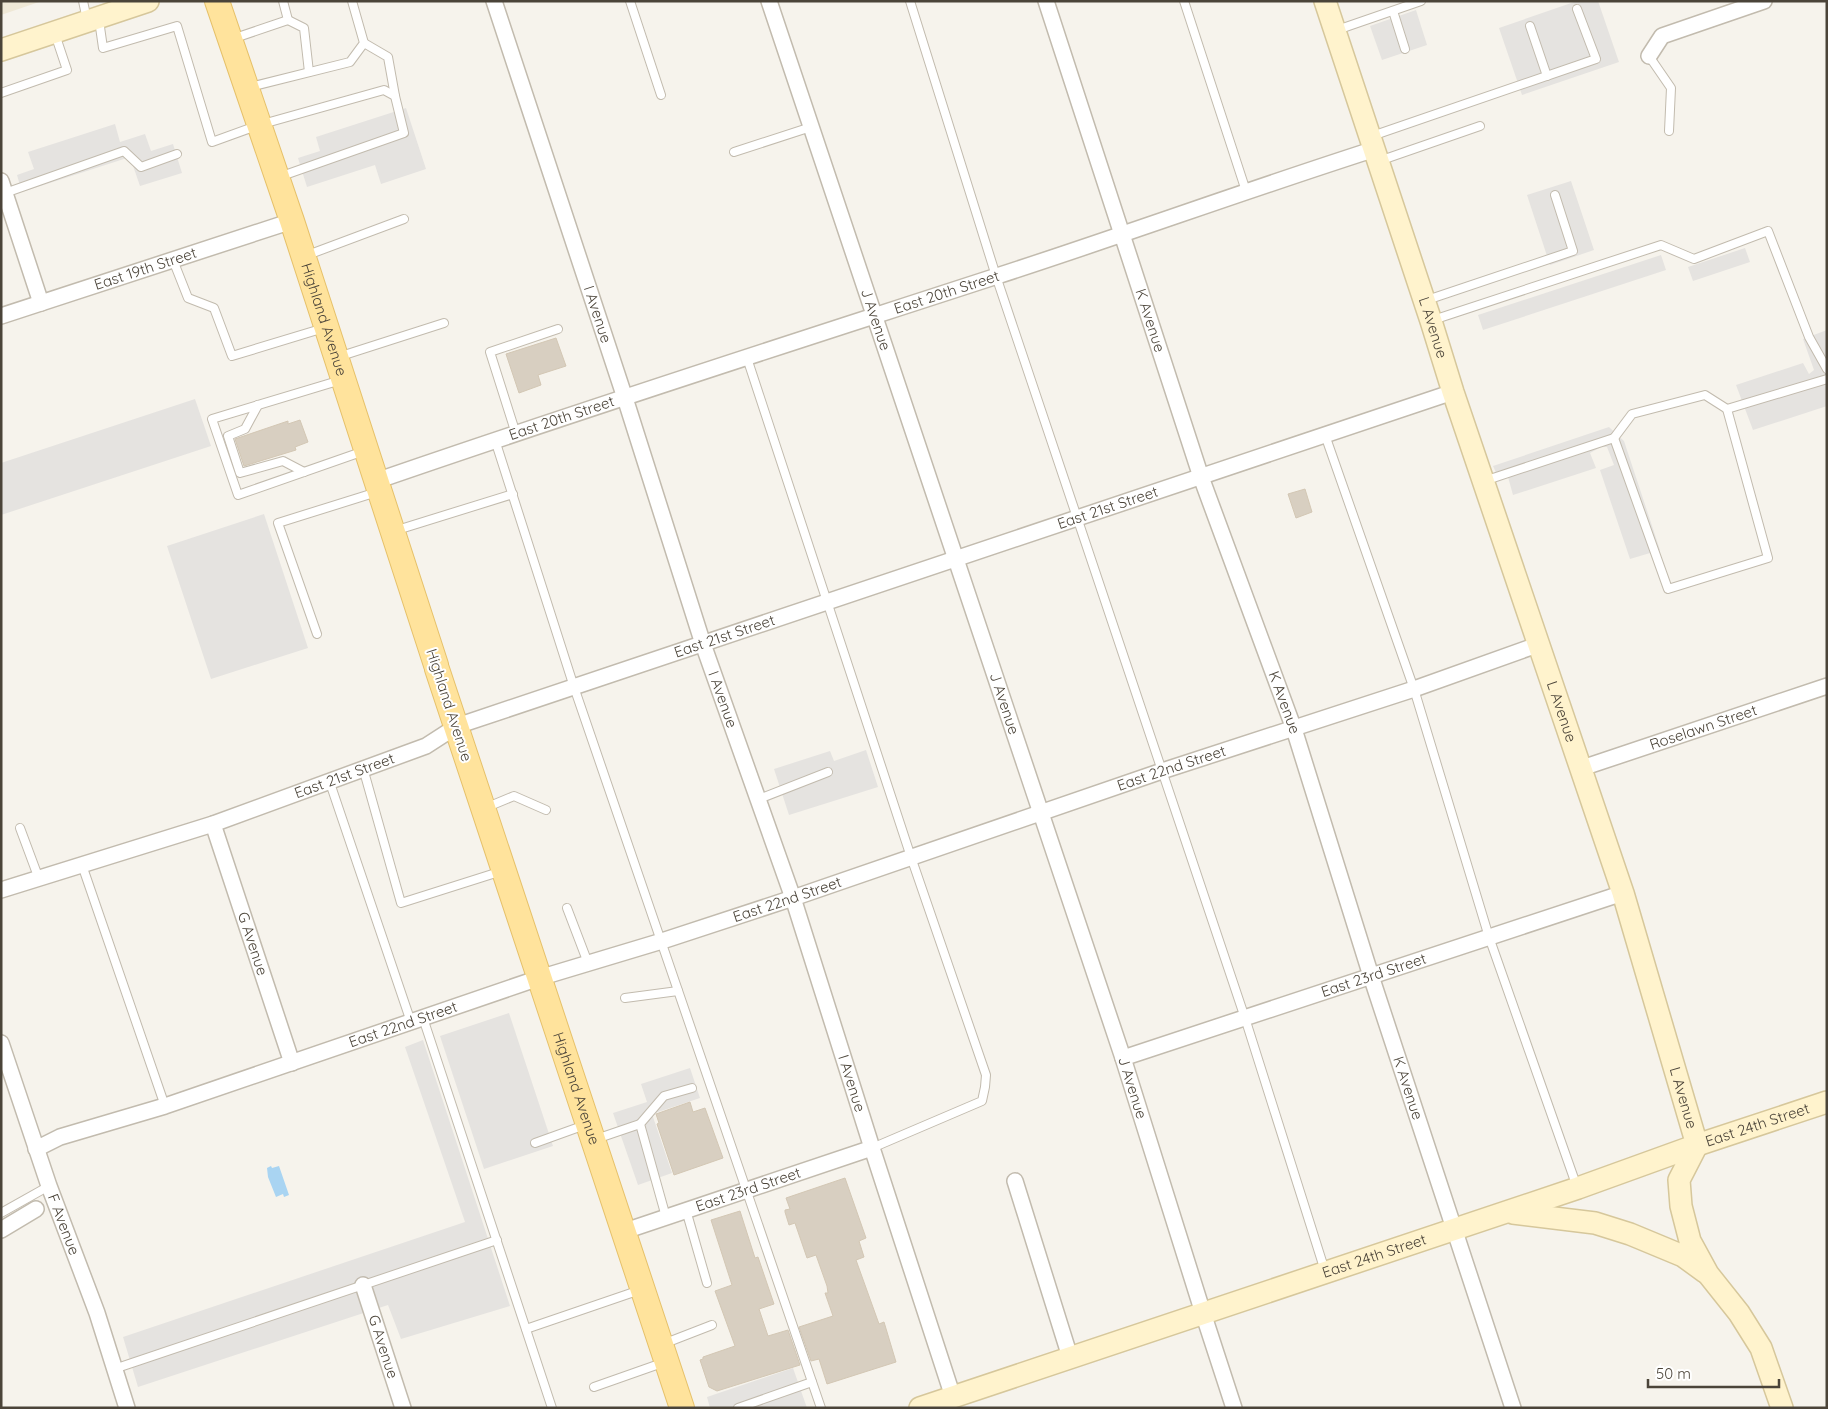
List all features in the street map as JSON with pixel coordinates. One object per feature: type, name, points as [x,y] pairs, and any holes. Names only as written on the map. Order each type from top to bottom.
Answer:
[{"type":"main road","name":"Highland Avenue","points":[[216,1],[304,257],[503,871],[625,1231],[682,1408]]},
{"type":"street","points":[[1,50],[55,32],[90,14],[148,1]]},
{"type":"street","name":"I Avenue","points":[[494,1],[625,398],[703,644],[793,898],[953,1397]]},
{"type":"street","name":"J Avenue","points":[[769,1],[873,316],[1042,812],[1123,1058],[1234,1408]]},
{"type":"street","name":"K Avenue","points":[[1046,1],[1120,234],[1201,477],[1294,729],[1370,976],[1455,1228],[1513,1408]]},
{"type":"street","name":"L Avenue","points":[[1326,1],[1453,392],[1622,893],[1697,1145],[1679,1180],[1681,1206],[1690,1241],[1708,1274],[1739,1313],[1761,1348],[1782,1408]]},
{"type":"street","points":[[1649,56],[1662,36],[1764,1]]},
{"type":"street","name":"East 20th Street","points":[[378,486],[495,440],[996,276],[1375,149]]},
{"type":"street","points":[[3,187],[41,303]]},
{"type":"street","name":"East 19th Street","points":[[1,316],[292,221]]},
{"type":"street","name":"East 21st Street","points":[[1,890],[213,824],[426,746],[457,726],[1453,392]]},
{"type":"street","name":"East 22nd Street","points":[[36,1148],[60,1137],[165,1106],[539,978],[662,941],[793,898],[1162,771],[1414,689],[1538,644]]},
{"type":"street","name":"Roselawn Street","points":[[1579,769],[1827,686]]},
{"type":"street","name":"G Avenue","points":[[213,824],[292,1063]]},
{"type":"street","name":"East 23rd Street","points":[[1123,1058],[1622,893]]},
{"type":"street","name":"F Avenue","points":[[1,1043],[49,1186],[96,1312],[126,1408]]},
{"type":"street","name":"East 24th Street","points":[[920,1408],[1578,1188],[1697,1145],[1827,1102]]},
{"type":"street","name":"East 23rd Street","points":[[625,1231],[872,1148]]},
{"type":"street","points":[[1015,1181],[1070,1358]]},
{"type":"street","points":[[1,1230],[36,1209]]},
{"type":"street","points":[[1505,1212],[1595,1223],[1630,1234],[1683,1256],[1708,1274]]},
{"type":"street","name":"G Avenue","points":[[362,1285],[403,1408]]},
{"type":"lane","points":[[283,1],[288,20]]},
{"type":"lane","points":[[277,178],[404,133],[388,57],[364,43],[352,1]]},
{"type":"lane","points":[[630,1],[661,95]]},
{"type":"lane","points":[[910,1],[996,276],[1245,1018],[1325,1272]]},
{"type":"lane","points":[[1184,1],[1246,191]]},
{"type":"lane","points":[[1335,30],[1421,1]]},
{"type":"lane","points":[[1375,149],[1546,76],[1596,59],[1577,9]]},
{"type":"lane","points":[[1393,11],[1405,49]]},
{"type":"lane","points":[[90,14],[103,48],[177,26],[212,142],[259,125],[384,90],[395,96]]},
{"type":"lane","points":[[230,40],[288,20],[304,28],[309,72]]},
{"type":"lane","points":[[1530,26],[1546,76]]},
{"type":"lane","points":[[1,93],[67,70],[55,32]]},
{"type":"lane","points":[[246,88],[350,62],[364,43]]},
{"type":"lane","points":[[1649,56],[1671,88],[1669,131]]},
{"type":"lane","points":[[1375,149],[1480,126]]},
{"type":"lane","points":[[734,152],[811,127]]},
{"type":"lane","points":[[3,187],[124,151],[141,167],[177,154]]},
{"type":"lane","points":[[1428,311],[1573,251],[1555,195]]},
{"type":"lane","points":[[304,257],[404,219]]},
{"type":"lane","points":[[1428,311],[1661,245],[1694,259],[1768,231],[1809,337],[1827,369]]},
{"type":"lane","points":[[173,260],[188,298],[214,308],[232,356],[326,328]]},
{"type":"lane","points":[[366,451],[238,495],[212,419],[258,405],[444,323]]},
{"type":"lane","points":[[516,434],[490,352],[558,329]]},
{"type":"lane","points":[[747,358],[911,857],[986,1075],[982,1101],[872,1148]]},
{"type":"lane","points":[[1727,409],[1827,379]]},
{"type":"lane","points":[[1484,481],[1614,438],[1632,414],[1705,395],[1727,409],[1768,558],[1668,590],[1614,438]]},
{"type":"lane","points":[[258,405],[245,429],[228,436],[240,473],[283,460],[304,472]]},
{"type":"lane","points":[[1325,435],[1414,689],[1489,937],[1578,1188]]},
{"type":"lane","points":[[495,440],[574,687],[820,1408]]},
{"type":"lane","points":[[317,634],[278,523],[378,486]]},
{"type":"lane","points":[[392,532],[513,494]]},
{"type":"lane","points":[[363,768],[401,903],[503,871]]},
{"type":"lane","points":[[759,799],[828,772]]},
{"type":"lane","points":[[329,780],[497,1240],[552,1408]]},
{"type":"lane","points":[[483,809],[514,796],[546,810]]},
{"type":"lane","points":[[20,828],[39,879]]},
{"type":"lane","points":[[82,865],[165,1106]]},
{"type":"lane","points":[[568,908],[588,963]]},
{"type":"lane","points":[[625,998],[678,991]]},
{"type":"lane","points":[[535,1143],[640,1124],[664,1096],[692,1088]]},
{"type":"lane","points":[[640,1124],[666,1217]]},
{"type":"lane","points":[[1,1213],[49,1186]]},
{"type":"lane","points":[[686,1210],[707,1283]]},
{"type":"lane","points":[[114,1369],[497,1240]]},
{"type":"lane","points":[[526,1328],[644,1289]]},
{"type":"lane","points":[[594,1387],[664,1353],[712,1325]]},
{"type":"lane","points":[[738,1408],[812,1382]]},
{"type":"shaded area","points":[[1,1],[42,1],[1,15]]},
{"type":"shaded area","points":[[1577,1],[1598,1],[1619,62],[1522,95],[1499,28]]},
{"type":"shaded area","points":[[1416,10],[1427,45],[1382,60],[1370,26]]},
{"type":"shaded area","points":[[406,108],[426,169],[381,184],[375,165],[307,187],[298,158],[320,151],[316,137]]},
{"type":"shaded area","points":[[115,124],[120,142],[145,134],[151,151],[173,144],[182,173],[140,186],[130,157],[22,192],[17,175],[34,169],[28,152]]},
{"type":"shaded area","points":[[1571,181],[1594,250],[1550,265],[1527,195]]},
{"type":"shaded area","points":[[1745,248],[1750,262],[1693,281],[1688,267]]},
{"type":"shaded area","points":[[1661,255],[1666,270],[1483,330],[1478,315]]},
{"type":"shaded area","points":[[1827,330],[1827,406],[1753,430],[1736,385],[1803,363],[1809,374],[1814,370],[1803,339]]},
{"type":"shaded area","points":[[195,399],[211,446],[1,515],[1,463]]},
{"type":"shaded area","points":[[1609,427],[1624,441],[1660,550],[1630,559],[1600,470],[1614,465],[1607,447],[1601,447],[1590,453],[1596,468],[1513,495],[1508,477],[1499,479],[1493,466]]},
{"type":"shaded area","points":[[264,514],[308,648],[211,679],[167,546]]},
{"type":"shaded area","points":[[866,750],[878,787],[789,815],[774,769],[830,751],[834,761]]},
{"type":"shaded area","points":[[509,1013],[553,1146],[484,1169],[440,1036]]},
{"type":"shaded area","points":[[423,1040],[510,1306],[401,1339],[388,1305],[138,1387],[123,1337],[465,1222],[405,1047]]},
{"type":"shaded area","points":[[690,1068],[700,1098],[652,1114],[672,1173],[638,1185],[613,1113],[647,1102],[641,1084]]},
{"type":"shaded area","points":[[793,1368],[807,1408],[710,1408],[707,1397]]},
{"type":"water","points":[[271,1166],[272,1168],[279,1166],[289,1195],[284,1197],[283,1194],[276,1197],[268,1177],[267,1168]]},
{"type":"building","points":[[556,338],[566,366],[538,375],[541,385],[519,393],[506,354]]},
{"type":"building","points":[[300,420],[308,442],[295,447],[296,450],[244,466],[235,439],[288,421],[288,424]]},
{"type":"building","points":[[1305,489],[1312,512],[1296,518],[1288,494]]},
{"type":"building","points":[[690,1102],[693,1112],[705,1108],[723,1158],[674,1175],[657,1124],[659,1123],[656,1114]]},
{"type":"building","points":[[845,1178],[866,1238],[859,1241],[864,1257],[856,1260],[879,1324],[884,1322],[896,1362],[827,1384],[819,1359],[811,1361],[799,1327],[833,1316],[825,1293],[828,1293],[827,1286],[816,1255],[807,1258],[795,1223],[789,1225],[785,1210],[790,1209],[786,1198]]},
{"type":"building","points":[[740,1211],[755,1258],[758,1257],[774,1304],[759,1309],[768,1336],[788,1330],[800,1365],[717,1391],[709,1387],[700,1360],[703,1357],[735,1346],[715,1291],[732,1285],[711,1220]]}]
